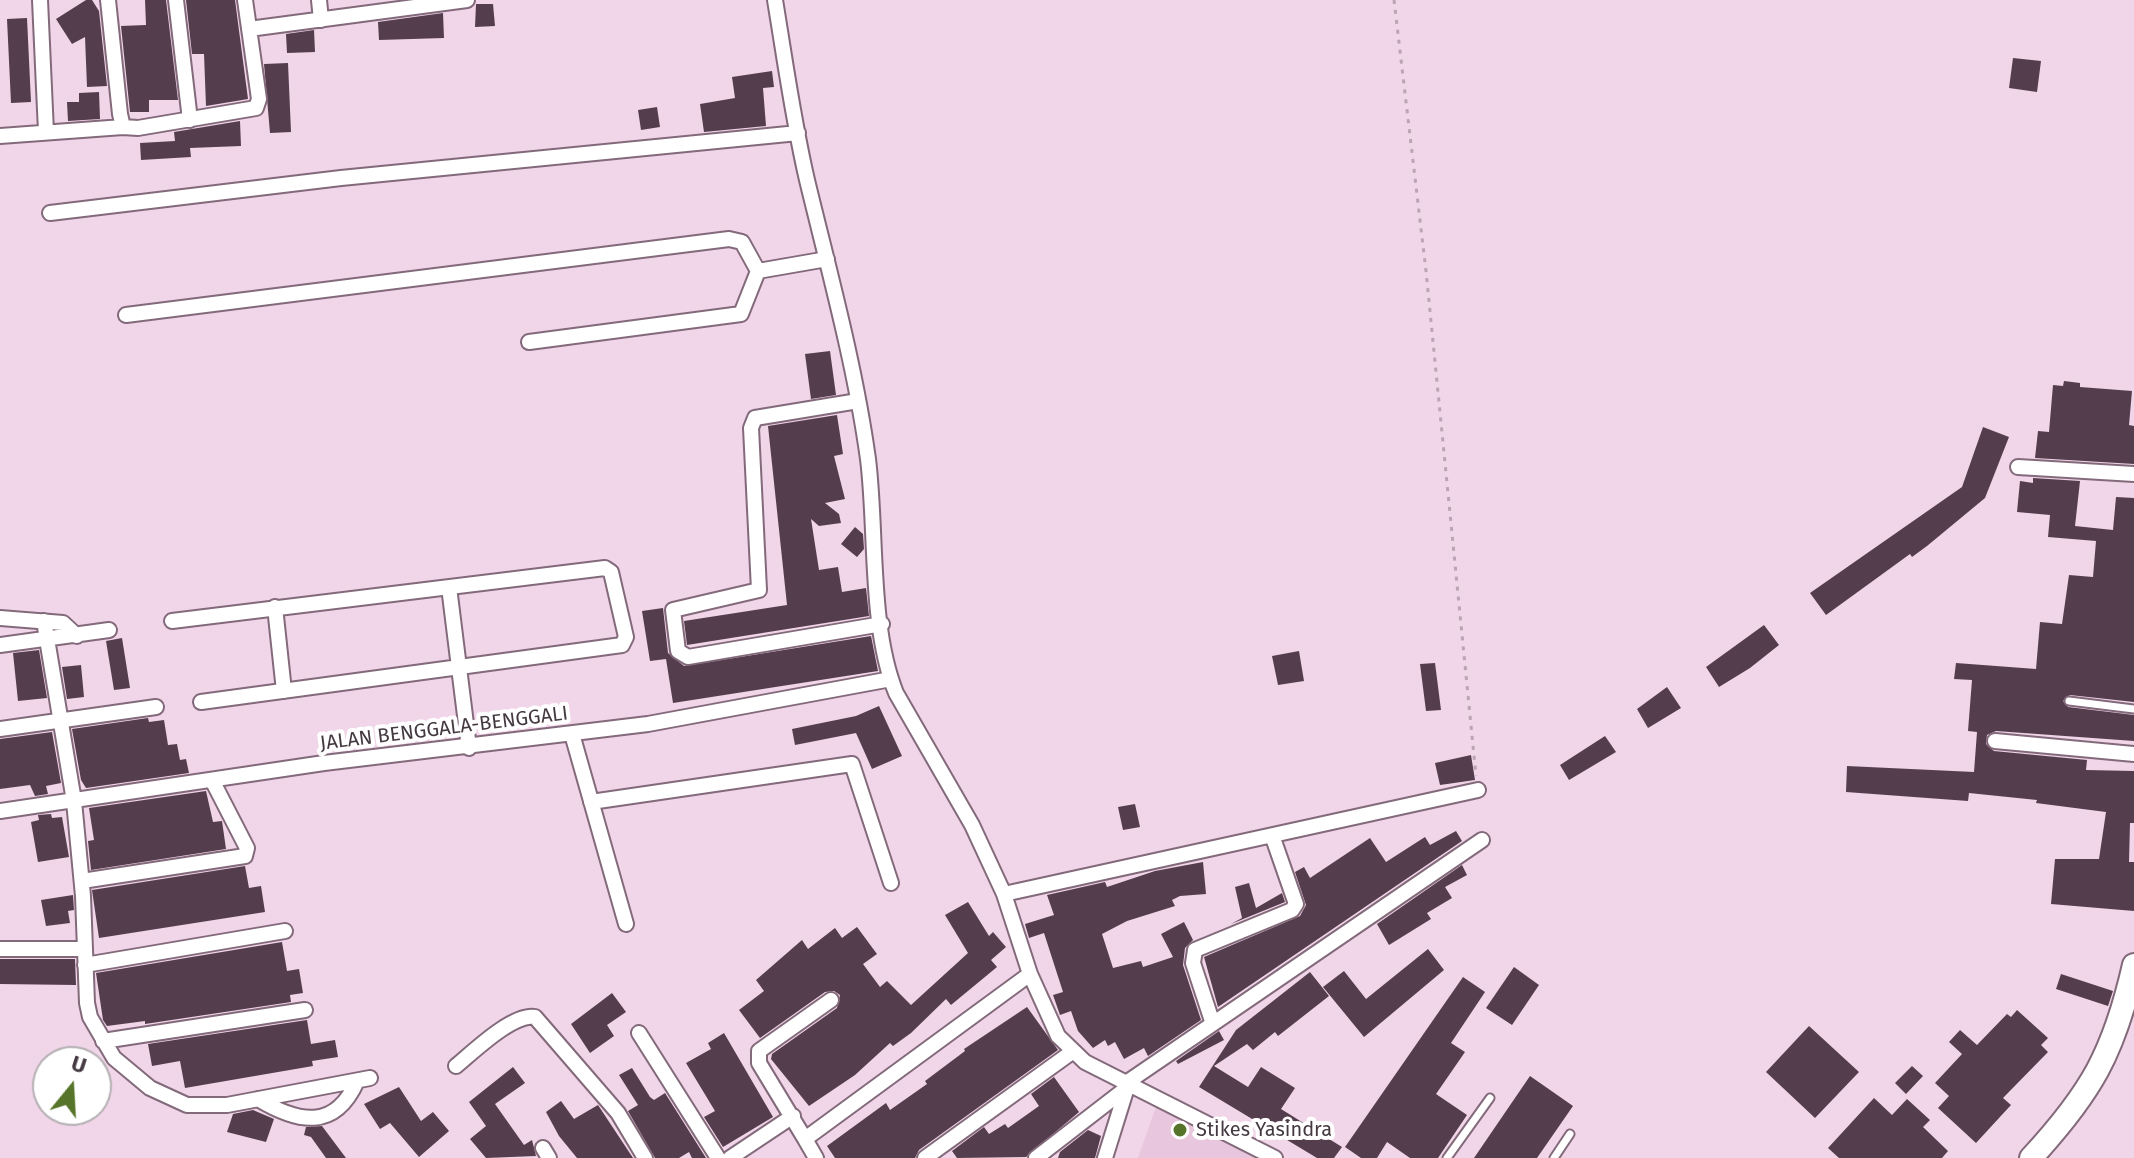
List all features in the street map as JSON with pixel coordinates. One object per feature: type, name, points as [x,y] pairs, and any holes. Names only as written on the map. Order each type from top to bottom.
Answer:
[{"type":"main road","points":[[2031,1158],[2073,1113],[2096,1079],[2127,1013],[2134,965]]},
{"type":"street","points":[[40,0],[46,132]]},
{"type":"street","points":[[108,0],[123,127]]},
{"type":"street","points":[[176,0],[190,120]]},
{"type":"street","points":[[0,136],[190,120],[256,108],[259,99],[245,0]]},
{"type":"street","points":[[319,0],[321,20]]},
{"type":"street","points":[[249,29],[463,0]]},
{"type":"street","points":[[775,0],[798,133],[868,458],[882,624],[891,679],[972,825],[1004,894],[1051,1026],[1072,1052],[1126,1085],[1275,1158]]},
{"type":"street","points":[[50,213],[341,178],[798,133]]},
{"type":"street","points":[[126,315],[729,239],[742,242],[758,271]]},
{"type":"street","points":[[758,271],[827,259]]},
{"type":"street","points":[[529,342],[741,314],[758,271]]},
{"type":"street","points":[[858,401],[755,418],[751,428],[759,590],[673,610],[671,614],[678,651],[688,657],[882,624]]},
{"type":"street","points":[[2018,467],[2134,474]]},
{"type":"street","points":[[172,621],[605,568],[611,572],[626,637],[622,645],[201,702]]},
{"type":"street","points":[[449,587],[469,748]]},
{"type":"street","points":[[275,607],[284,691]]},
{"type":"street","points":[[0,618],[63,623],[77,636]]},
{"type":"street","points":[[44,621],[74,801],[90,1017],[103,1041],[135,1077],[167,1098],[208,1107],[364,1079],[335,1111],[319,1117],[301,1119],[289,1116],[258,1099]]},
{"type":"street","points":[[0,645],[109,630]]},
{"type":"street","name":"JALAN BENGGALA-BENGGALI","points":[[0,811],[234,776],[572,734],[766,704],[891,679]]},
{"type":"street","points":[[0,729],[156,707]]},
{"type":"street","points":[[572,734],[626,924]]},
{"type":"street","points":[[1995,741],[2134,754]]},
{"type":"street","points":[[591,802],[852,764],[891,883]]},
{"type":"street","points":[[82,881],[245,856],[247,848],[215,779]]},
{"type":"street","points":[[1004,894],[1273,838],[1478,790]]},
{"type":"street","points":[[1212,1021],[1193,963],[1195,950],[1292,910],[1296,904],[1273,838]]},
{"type":"street","points":[[1036,1158],[1212,1021],[1482,840]]},
{"type":"street","points":[[85,965],[285,931]]},
{"type":"street","points":[[0,949],[83,949]]},
{"type":"street","points":[[805,1139],[1030,974]]},
{"type":"street","points":[[815,1158],[759,1063],[759,1051],[831,1000]]},
{"type":"street","points":[[103,1041],[305,1010]]},
{"type":"street","points":[[456,1066],[493,1036],[524,1017],[535,1017],[618,1113],[645,1158]]},
{"type":"street","points":[[639,1033],[718,1158]]},
{"type":"street","points":[[925,1158],[1072,1052]]},
{"type":"street","points":[[1105,1158],[1126,1085]]},
{"type":"street","points":[[730,1158],[793,1116]]},
{"type":"lane","points":[[2069,701],[2134,709]]},
{"type":"lane","points":[[1447,1158],[1490,1098]]},
{"type":"lane","points":[[1554,1158],[1570,1134]]},
{"type":"path","points":[[1394,0],[1426,271],[1478,790]]},
{"type":"shaded area","name":"Stikes Yasindra","points":[[1158,1101],[1265,1158],[1138,1158]]},
{"type":"building","points":[[86,0],[92,0],[99,11],[107,86],[87,87],[85,37],[72,44],[56,19]]},
{"type":"building","points":[[145,0],[166,0],[178,100],[149,100],[149,112],[130,112],[121,26],[146,25]]},
{"type":"building","points":[[186,0],[235,0],[248,99],[206,106],[204,54],[192,54]]},
{"type":"building","points":[[476,4],[493,4],[495,26],[475,27]]},
{"type":"building","points":[[443,13],[444,38],[379,40],[378,22]]},
{"type":"building","points":[[27,18],[31,102],[11,103],[7,19]]},
{"type":"building","points":[[314,30],[315,52],[287,53],[286,34]]},
{"type":"building","points":[[2013,58],[2041,61],[2037,92],[2009,88]]},
{"type":"building","points":[[288,63],[291,132],[270,133],[264,64]]},
{"type":"building","points":[[772,71],[774,87],[763,88],[766,126],[704,132],[700,104],[735,98],[732,77]]},
{"type":"building","points":[[99,92],[100,119],[68,121],[67,102],[79,102],[79,93]]},
{"type":"building","points":[[657,107],[660,127],[641,130],[638,110]]},
{"type":"building","points":[[240,121],[241,146],[190,148],[191,157],[141,160],[140,143],[175,141],[174,132]]},
{"type":"building","points":[[830,351],[836,395],[811,399],[805,354]]},
{"type":"building","points":[[2064,381],[2080,383],[2080,387],[2132,391],[2129,425],[2134,426],[2134,464],[2035,458],[2038,431],[2049,432],[2053,385],[2063,386]]},
{"type":"building","points":[[837,415],[843,454],[834,456],[845,499],[825,503],[839,514],[841,523],[819,526],[811,519],[819,570],[838,567],[842,592],[866,588],[869,616],[687,645],[684,621],[787,605],[768,426]]},
{"type":"building","points":[[1983,427],[2009,437],[1985,498],[1927,546],[1912,557],[1910,554],[1826,615],[1810,593],[1962,487]]},
{"type":"building","points":[[2033,478],[2080,481],[2075,526],[2113,530],[2116,497],[2134,498],[2134,702],[2070,695],[2063,701],[2068,707],[2134,715],[2134,741],[1996,731],[1987,735],[1986,744],[1994,751],[2087,760],[2086,770],[2134,771],[2134,823],[2130,823],[2129,862],[2134,862],[2134,911],[2051,904],[2055,859],[2099,859],[2106,812],[2036,803],[2037,800],[1969,793],[1968,801],[1846,792],[1847,766],[1974,772],[1977,732],[1968,731],[1972,680],[1954,679],[1956,663],[2036,669],[2040,622],[2062,624],[2069,575],[2093,577],[2096,541],[2048,537],[2050,515],[2017,512],[2020,481],[2033,483]]},
{"type":"building","points":[[855,527],[863,534],[864,549],[857,557],[841,544]]},
{"type":"building","points":[[663,608],[668,653],[684,666],[871,636],[878,671],[673,703],[666,659],[650,661],[642,611]]},
{"type":"building","points":[[1764,625],[1779,645],[1719,687],[1706,667]]},
{"type":"building","points":[[122,638],[130,688],[114,690],[106,641]]},
{"type":"building","points":[[39,650],[47,698],[18,701],[13,653]]},
{"type":"building","points":[[1299,651],[1304,681],[1278,685],[1272,656]]},
{"type":"building","points":[[1435,663],[1441,710],[1426,711],[1420,664]]},
{"type":"building","points":[[81,665],[84,697],[67,699],[62,667]]},
{"type":"building","points":[[1667,687],[1681,708],[1648,728],[1637,709]]},
{"type":"building","points":[[879,706],[902,756],[872,769],[856,733],[795,745],[792,729],[856,716]]},
{"type":"building","points":[[148,718],[149,722],[164,720],[168,745],[177,744],[180,760],[186,759],[189,773],[86,788],[81,780],[72,729]]},
{"type":"building","points":[[52,732],[61,783],[46,786],[48,794],[35,796],[30,785],[0,789],[0,739]]},
{"type":"building","points":[[1605,736],[1616,752],[1569,780],[1560,765]]},
{"type":"building","points":[[1471,755],[1475,780],[1440,785],[1435,763]]},
{"type":"building","points":[[206,791],[213,822],[222,821],[226,849],[91,870],[88,841],[94,840],[89,808]]},
{"type":"building","points":[[1135,804],[1140,827],[1123,830],[1118,807]]},
{"type":"building","points":[[51,814],[52,818],[62,817],[69,857],[38,862],[31,822],[39,820],[38,815]]},
{"type":"building","points":[[1456,831],[1462,841],[1218,1007],[1204,957],[1300,916],[1306,905],[1295,872],[1304,867],[1310,878],[1370,838],[1386,862],[1425,837],[1430,845]]},
{"type":"building","points":[[1203,862],[1206,894],[1180,896],[1172,900],[1175,906],[1127,921],[1102,934],[1113,968],[1141,961],[1143,967],[1173,957],[1161,934],[1184,922],[1193,940],[1185,948],[1183,965],[1201,1020],[1148,1056],[1144,1048],[1124,1059],[1115,1042],[1108,1046],[1105,1040],[1093,1048],[1078,1031],[1071,1011],[1060,1015],[1053,995],[1063,992],[1044,933],[1029,938],[1025,924],[1054,915],[1047,895],[1105,882],[1107,887],[1155,871]]},
{"type":"building","points":[[1462,865],[1467,875],[1445,887],[1452,898],[1427,913],[1431,919],[1389,945],[1377,924]]},
{"type":"building","points":[[245,866],[249,888],[261,886],[265,912],[99,938],[92,890]]},
{"type":"building","points":[[1249,883],[1256,908],[1282,893],[1285,902],[1231,924],[1242,918],[1235,887]]},
{"type":"building","points":[[73,895],[74,910],[68,911],[70,923],[46,926],[41,900]]},
{"type":"building","points":[[968,902],[989,936],[993,932],[1006,947],[991,960],[997,967],[951,1005],[946,999],[911,1033],[893,1046],[890,1043],[855,1075],[809,1106],[771,1059],[772,1054],[837,1008],[840,995],[834,991],[825,992],[760,1038],[739,1010],[764,991],[756,980],[802,940],[808,949],[835,928],[842,938],[857,927],[877,954],[863,964],[880,987],[887,981],[911,1005],[968,953],[945,915]]},
{"type":"building","points":[[282,942],[287,971],[299,969],[303,993],[290,995],[291,1002],[145,1024],[145,1021],[107,1026],[103,1020],[96,973]]},
{"type":"building","points":[[1428,949],[1444,970],[1364,1037],[1323,987],[1344,971],[1366,999]]},
{"type":"building","points":[[0,959],[75,959],[76,985],[0,984]]},
{"type":"building","points":[[1514,967],[1539,985],[1512,1025],[1486,1008]]},
{"type":"building","points":[[1310,972],[1329,996],[1278,1036],[1275,1032],[1253,1050],[1247,1044],[1214,1066],[1248,1087],[1261,1067],[1295,1088],[1281,1109],[1342,1147],[1334,1158],[1317,1158],[1199,1087],[1236,1030]]},
{"type":"building","points":[[2061,974],[2113,991],[2108,1006],[2056,989]]},
{"type":"building","points":[[1463,977],[1485,992],[1451,1043],[1465,1052],[1436,1094],[1467,1115],[1438,1158],[1410,1158],[1387,1142],[1377,1158],[1361,1158],[1345,1147]]},
{"type":"building","points":[[612,993],[626,1012],[607,1025],[614,1036],[590,1053],[571,1024]]},
{"type":"building","points":[[1027,1007],[1058,1050],[919,1150],[915,1158],[835,1158],[827,1146],[886,1103],[890,1110],[927,1084],[925,1081],[964,1049]]},
{"type":"building","points":[[2017,1010],[2048,1038],[2041,1045],[2048,1052],[2003,1098],[2011,1105],[1976,1143],[1938,1108],[1949,1096],[1935,1083],[1962,1054],[1949,1042],[1960,1030],[1977,1045],[2007,1014],[2011,1017]]},
{"type":"building","points":[[307,1020],[311,1044],[335,1040],[338,1057],[312,1061],[313,1066],[185,1088],[180,1061],[152,1066],[148,1044]]},
{"type":"building","points":[[1809,1026],[1859,1072],[1815,1118],[1766,1072]]},
{"type":"building","points":[[1219,1031],[1224,1040],[1178,1064],[1176,1061]]},
{"type":"building","points":[[724,1033],[773,1117],[723,1147],[704,1117],[715,1111],[686,1063],[711,1049],[708,1043]]},
{"type":"building","points":[[1912,1066],[1923,1076],[1906,1094],[1895,1083]]},
{"type":"building","points":[[513,1067],[525,1083],[495,1104],[524,1145],[532,1140],[536,1156],[486,1158],[470,1139],[486,1126],[469,1102]]},
{"type":"building","points":[[632,1068],[650,1097],[654,1100],[665,1093],[706,1158],[692,1158],[689,1152],[679,1158],[655,1158],[628,1111],[638,1105],[619,1075]]},
{"type":"building","points":[[1530,1076],[1573,1106],[1537,1158],[1474,1158]]},
{"type":"building","points":[[1054,1077],[1079,1112],[1026,1157],[957,1158],[952,1151],[984,1127],[989,1134],[1005,1124],[1008,1128],[1039,1106],[1031,1094]]},
{"type":"building","points":[[399,1087],[421,1121],[433,1112],[449,1131],[419,1157],[390,1123],[380,1129],[364,1104]]},
{"type":"building","points":[[1874,1098],[1892,1115],[1907,1099],[1930,1120],[1923,1127],[1948,1151],[1942,1158],[1839,1158],[1828,1148]]},
{"type":"building","points":[[561,1101],[574,1119],[598,1105],[633,1158],[577,1158],[559,1136],[546,1112]]},
{"type":"building","points":[[253,1110],[274,1119],[266,1142],[227,1132],[233,1114]]},
{"type":"building","points":[[322,1126],[346,1158],[326,1158],[311,1137],[304,1135],[306,1127]]},
{"type":"building","points":[[1088,1130],[1101,1136],[1095,1158],[1058,1158],[1060,1152]]},
{"type":"place","name":"Stikes Yasindra","points":[[1180,1130]]}]
